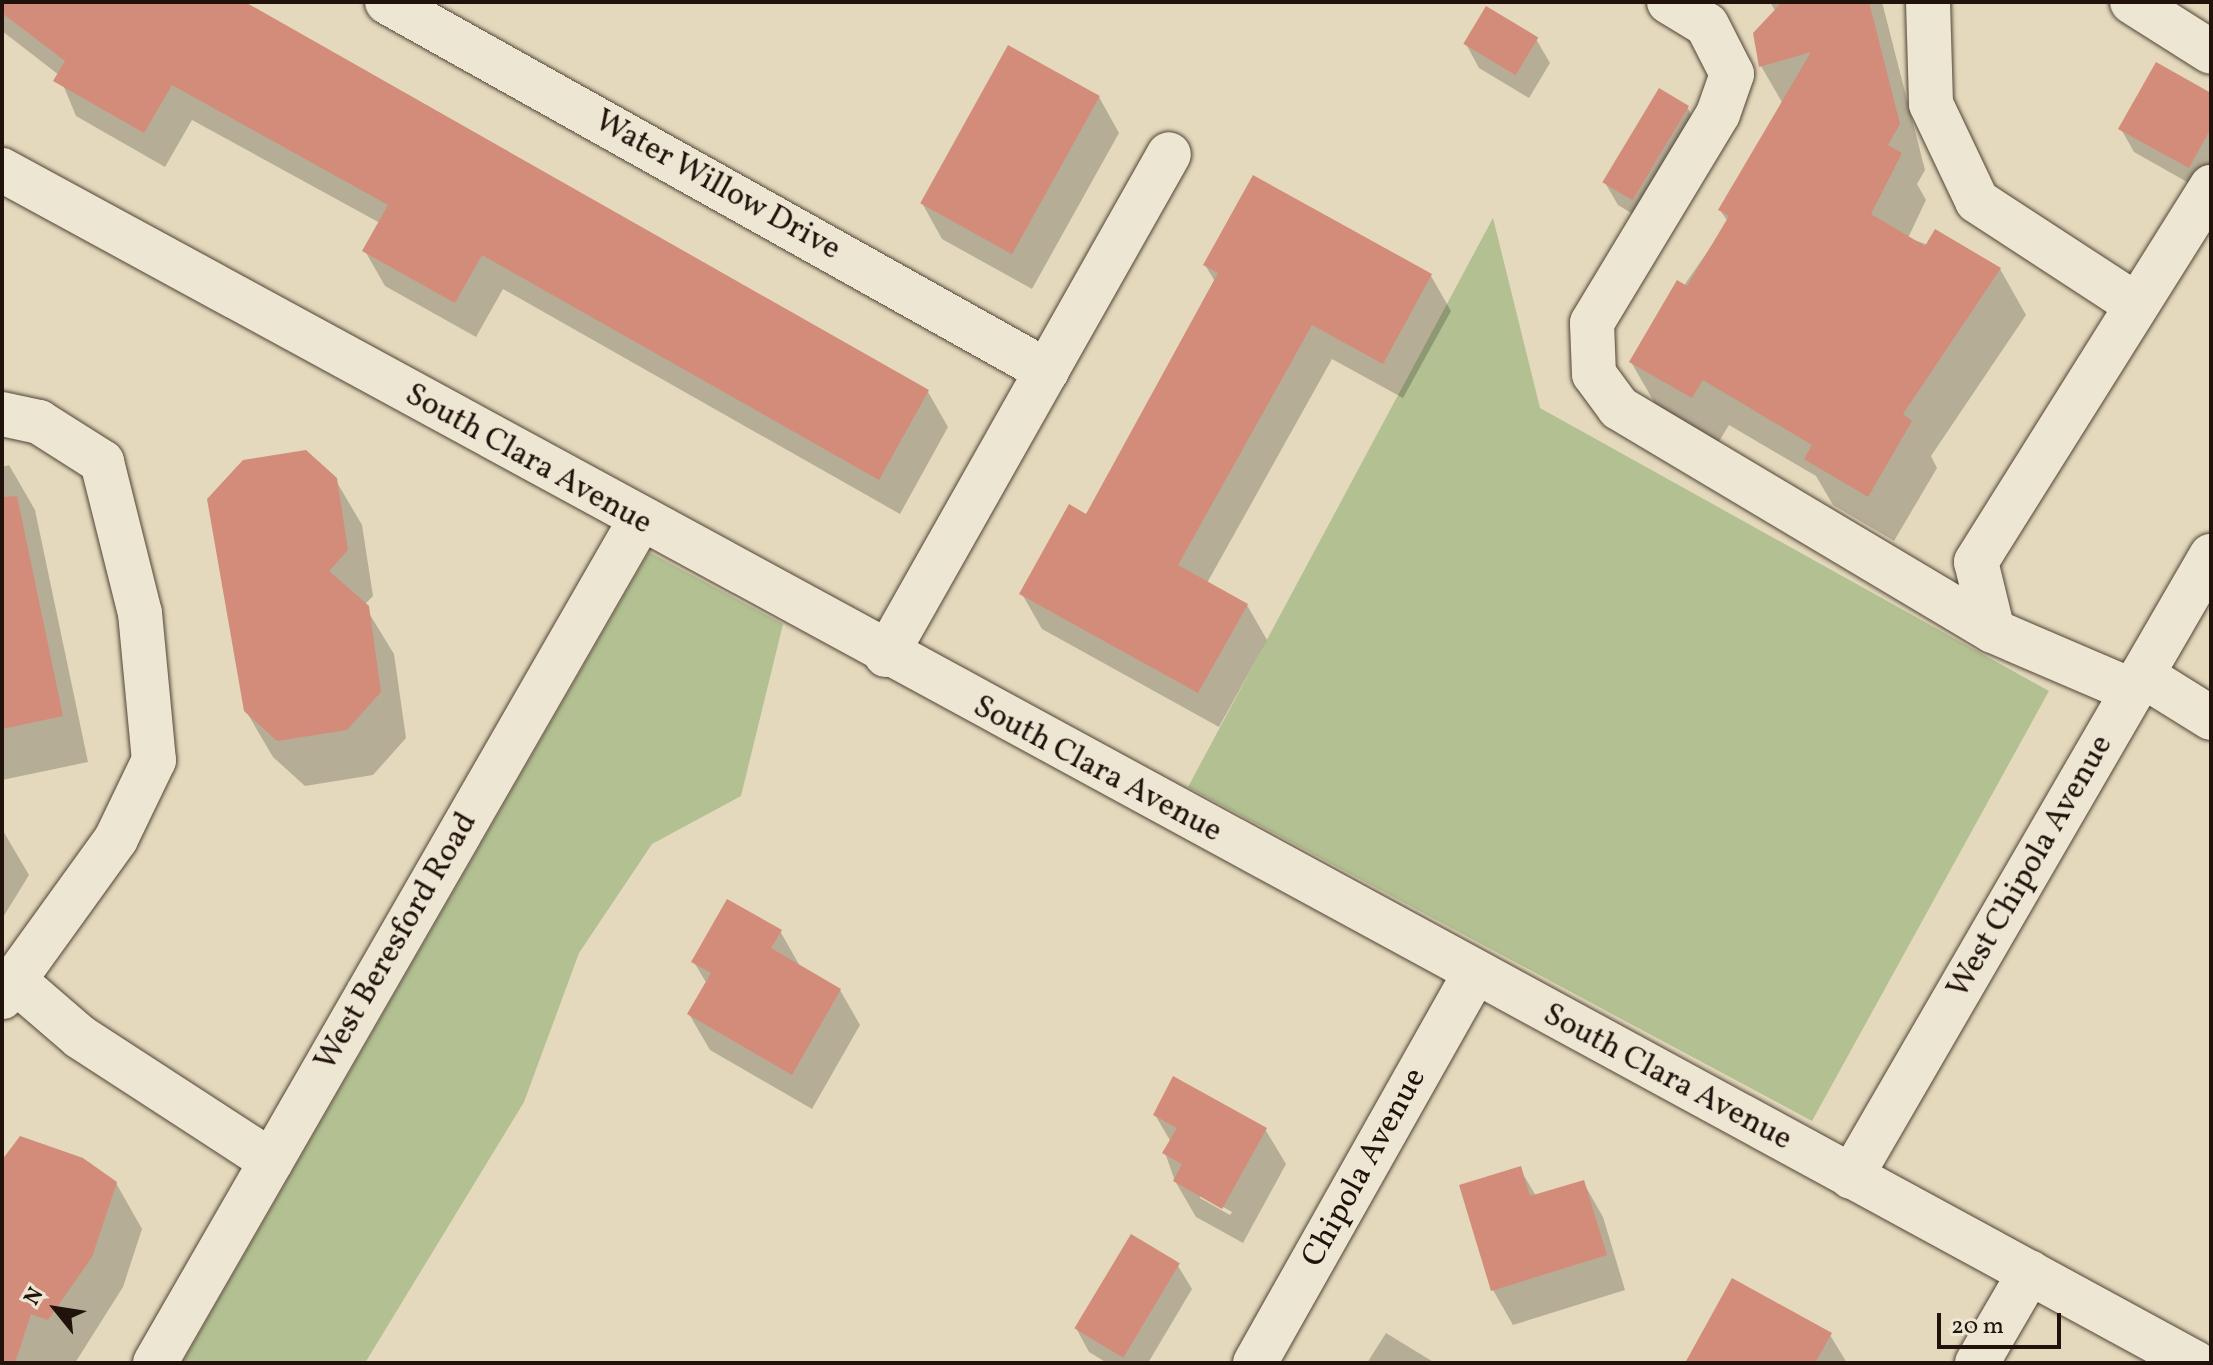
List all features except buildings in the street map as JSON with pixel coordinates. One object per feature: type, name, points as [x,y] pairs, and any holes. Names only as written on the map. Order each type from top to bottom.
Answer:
[{"type":"street","name":"Water Willow Drive","points":[[387,2],[1047,371]]},
{"type":"street","points":[[1669,2],[1707,25],[1732,74],[1718,114],[1592,323],[1594,374],[1619,408],[1993,631],[2138,683],[2211,718]]},
{"type":"street","points":[[1928,2],[1931,104],[1977,201],[2135,304]]},
{"type":"street","points":[[2132,2],[2211,52]]},
{"type":"street","points":[[886,655],[1169,154]]},
{"type":"street","name":"South Clara Avenue","points":[[2,170],[639,522],[2196,1363]]},
{"type":"street","points":[[1993,631],[1976,562],[2211,187]]},
{"type":"street","points":[[2,414],[39,422],[102,462],[140,613],[154,760],[116,839],[9,989],[271,1161]]},
{"type":"street","name":"West Beresford Road","points":[[155,1363],[639,522]]},
{"type":"street","name":"West Chipola Avenue","points":[[1851,1177],[2211,556]]},
{"type":"street","name":"Chipola Avenue","points":[[1255,1363],[1474,974]]},
{"type":"street","points":[[1977,1363],[2030,1272]]},
{"type":"green space","points":[[1493,218],[1540,408],[2049,691],[1812,1121],[1188,787]]},
{"type":"green space","points":[[649,552],[783,624],[741,796],[652,844],[579,953],[524,1102],[365,1363],[182,1363]]}]
